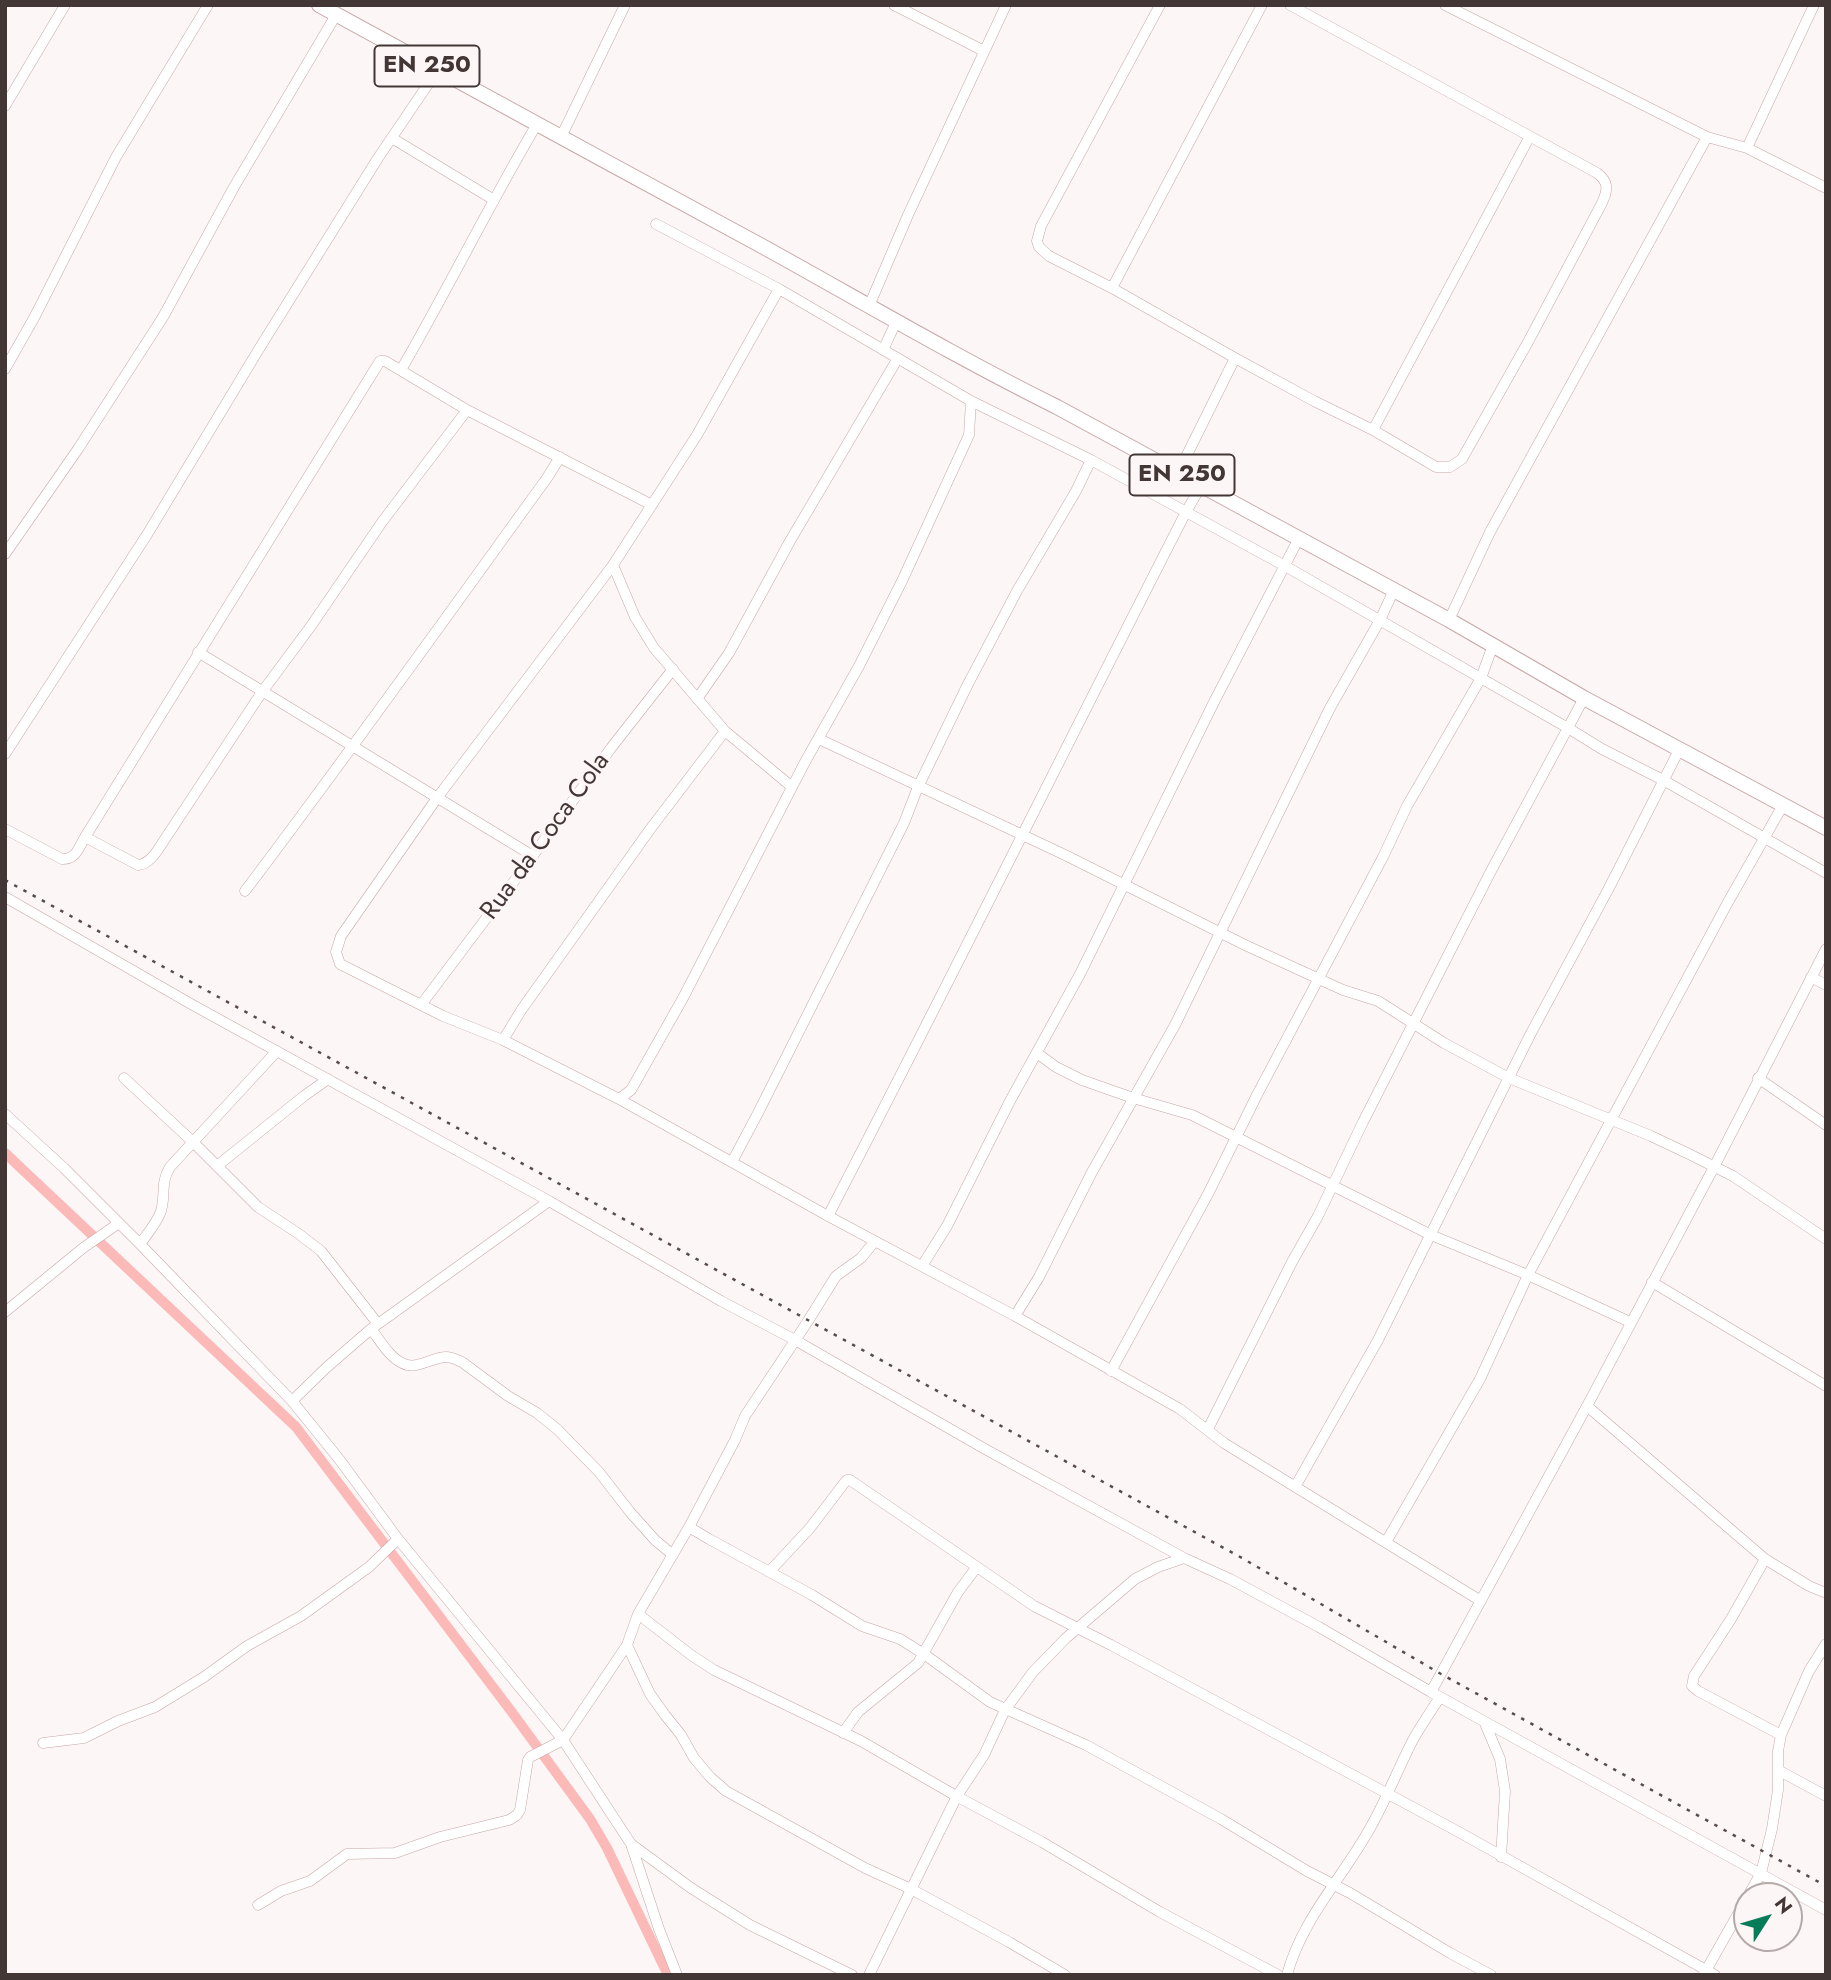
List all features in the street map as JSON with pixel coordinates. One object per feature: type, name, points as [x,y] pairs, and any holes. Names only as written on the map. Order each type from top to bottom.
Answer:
[{"type":"main road","name":"EN 250","points":[[319,5],[1826,828]]},
{"type":"street","points":[[5,106],[65,5]]},
{"type":"street","points":[[5,369],[116,157],[208,5]]},
{"type":"street","points":[[561,137],[625,5]]},
{"type":"street","points":[[894,5],[984,51]]},
{"type":"street","points":[[869,306],[1006,5]]},
{"type":"street","points":[[1160,5],[1041,226],[1037,241],[1039,247],[1049,256],[1112,288],[1314,401],[1373,430],[1436,467],[1444,468],[1457,464],[1471,444],[1602,203],[1607,188],[1605,180],[1597,173],[1290,5]]},
{"type":"street","points":[[1112,288],[1262,5]]},
{"type":"street","points":[[1445,5],[1707,137],[1747,148],[1826,188]]},
{"type":"street","points":[[1747,148],[1814,5]]},
{"type":"street","points":[[5,554],[78,449],[163,317],[234,187],[337,15]]},
{"type":"street","points":[[5,754],[148,533],[259,349],[437,71]]},
{"type":"street","points":[[401,370],[537,124]]},
{"type":"street","points":[[1373,430],[1530,136]]},
{"type":"street","points":[[1449,620],[1490,532],[1707,137]]},
{"type":"street","points":[[392,138],[494,200]]},
{"type":"street","points":[[656,224],[779,289],[971,401],[1091,460],[1285,566],[1602,750],[1663,780],[1826,873]]},
{"type":"street","points":[[779,289],[697,435],[613,565],[438,798],[341,936],[336,953],[340,964],[421,1005],[503,1040],[619,1099],[828,1216],[1015,1316],[1180,1409],[1224,1443],[1481,1601]]},
{"type":"street","points":[[883,350],[897,320]]},
{"type":"street","points":[[697,699],[729,653],[790,541],[898,358]]},
{"type":"street","points":[[1178,473],[1235,358]]},
{"type":"street","points":[[5,829],[62,859],[67,860],[75,855],[198,652],[381,361],[467,410],[652,505]]},
{"type":"street","points":[[619,1099],[631,1090],[683,998],[792,787],[859,666],[969,435],[971,401]]},
{"type":"street","points":[[85,837],[138,864],[146,863],[382,522],[467,410]]},
{"type":"street","points":[[245,891],[352,748],[560,457]]},
{"type":"street","points":[[732,1162],[904,823],[918,787],[968,684],[1091,460]]},
{"type":"street","points":[[828,1216],[1201,486]]},
{"type":"street","points":[[922,1266],[947,1226],[1010,1101],[1080,974],[1215,699],[1299,538]]},
{"type":"street","points":[[613,565],[643,632],[697,699],[725,731],[792,787]]},
{"type":"street","points":[[1015,1316],[1039,1277],[1091,1171],[1175,1025],[1330,708],[1394,590]]},
{"type":"street","points":[[1111,1371],[1185,1236],[1407,807],[1481,678],[1493,645]]},
{"type":"street","points":[[198,652],[533,856]]},
{"type":"street","name":"Rua da Coca Cola","points":[[421,1005],[611,748],[673,669]]},
{"type":"street","points":[[1208,1429],[1491,871],[1584,698]]},
{"type":"street","points":[[503,1040],[522,1009],[651,828],[725,731]]},
{"type":"street","points":[[819,739],[1319,979],[1378,1001],[1444,1043],[1508,1078],[1651,1136],[1714,1167],[1732,1176],[1826,1239]]},
{"type":"street","points":[[1295,1487],[1378,1340],[1508,1078],[1680,748]]},
{"type":"street","points":[[1385,1542],[1480,1379],[1528,1275],[1783,805]]},
{"type":"street","points":[[5,897],[549,1201],[985,1449],[1184,1558],[1319,1627],[1826,1910]]},
{"type":"street","points":[[1287,1975],[1292,1956],[1333,1885],[1368,1832],[1481,1601],[1714,1167],[1826,948]]},
{"type":"street","points":[[1811,977],[1826,985]]},
{"type":"street","points":[[140,1244],[159,1216],[165,1175],[277,1051]]},
{"type":"street","points":[[1037,1053],[1056,1067],[1083,1080],[1192,1115],[1431,1235],[1528,1275],[1630,1322]]},
{"type":"street","points":[[124,1078],[258,1207],[321,1251],[400,1363],[418,1364],[441,1357],[454,1359],[537,1413],[557,1429],[599,1472],[630,1512],[655,1540],[673,1555]]},
{"type":"street","points":[[1758,1078],[1826,1125]]},
{"type":"street","points":[[217,1166],[328,1079]]},
{"type":"street","points":[[5,1114],[64,1168],[292,1401],[398,1539],[563,1740],[631,1844],[677,1972]]},
{"type":"street","points":[[292,1401],[375,1327],[549,1201]]},
{"type":"street","points":[[5,1312],[83,1248],[119,1223]]},
{"type":"street","points":[[258,1905],[281,1891],[310,1881],[347,1854],[395,1853],[440,1837],[514,1818],[520,1810],[528,1760],[563,1740],[627,1645],[638,1614],[689,1527],[745,1416],[836,1276],[861,1258],[875,1241]]},
{"type":"street","points":[[1652,1282],[1826,1385]]},
{"type":"street","points":[[1587,1406],[1765,1559],[1809,1586],[1826,1593]]},
{"type":"street","points":[[769,1572],[810,1528],[847,1480],[850,1480],[1034,1606],[1387,1793],[1709,1973],[1733,1926]]},
{"type":"street","points":[[689,1527],[862,1626],[900,1639],[990,1702],[1086,1745],[1221,1819],[1492,1975]]},
{"type":"street","points":[[43,1743],[84,1738],[155,1707],[247,1646],[301,1616],[369,1567],[398,1539]]},
{"type":"street","points":[[869,1975],[957,1796],[984,1755],[1005,1710],[1033,1672],[1076,1629],[1135,1579],[1158,1566],[1184,1558]]},
{"type":"street","points":[[1765,1559],[1694,1676],[1692,1686],[1781,1735]]},
{"type":"street","points":[[843,1733],[858,1712],[918,1663],[958,1592],[976,1568]]},
{"type":"street","points":[[638,1614],[714,1670],[861,1741],[1042,1842],[1160,1912],[1278,1975]]},
{"type":"street","points":[[1756,1882],[1761,1873],[1774,1816],[1781,1735],[1809,1671],[1826,1644]]},
{"type":"street","points":[[627,1645],[650,1694],[681,1735],[694,1758],[726,1791],[865,1868],[911,1889],[1009,1942],[1065,1975]]},
{"type":"street","points":[[1484,1721],[1500,1759],[1505,1790],[1501,1857]]},
{"type":"street","points":[[1778,1770],[1826,1796]]},
{"type":"street","points":[[631,1844],[691,1888],[750,1925],[852,1975]]},
{"type":"waterway","points":[[5,1153],[296,1427],[590,1819],[607,1848],[668,1975]]},
{"type":"railway","points":[[5,880],[1242,1558],[1441,1674],[1826,1886]]}]
